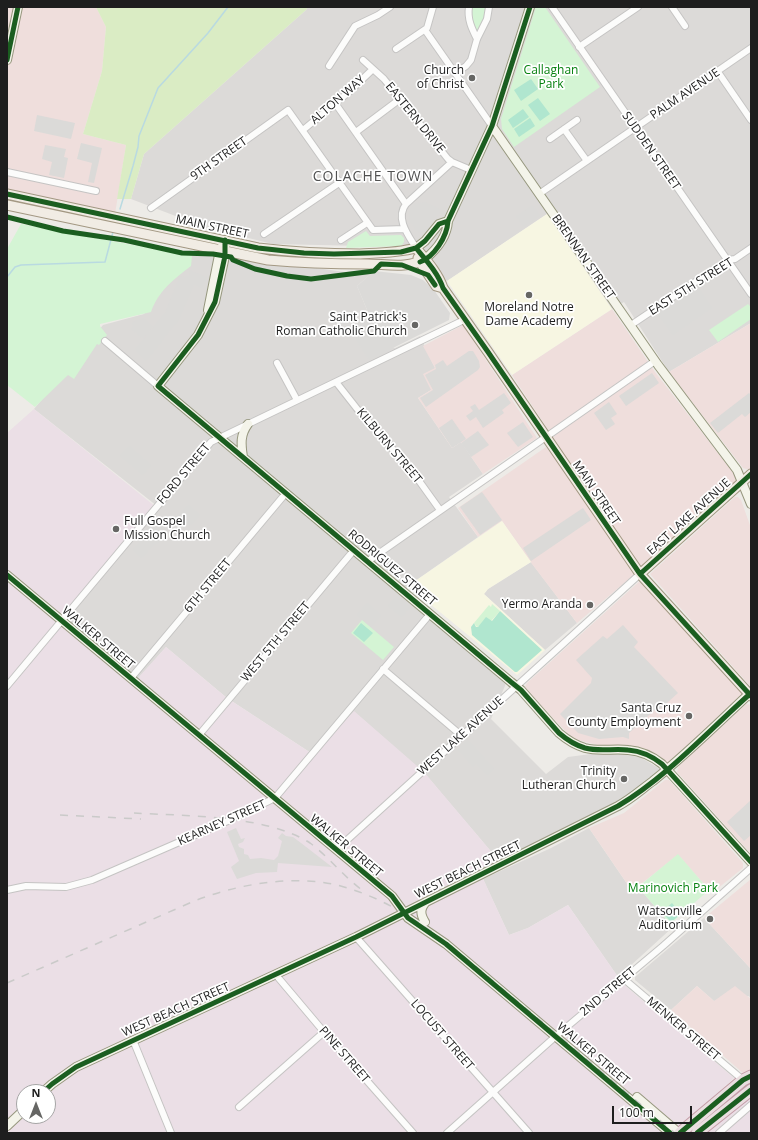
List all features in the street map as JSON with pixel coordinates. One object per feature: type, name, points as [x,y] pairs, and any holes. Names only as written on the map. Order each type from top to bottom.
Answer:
[{"type":"highway","points":[[680,1133],[747,1078]]},
{"type":"highway","points":[[697,1133],[751,1090]]},
{"type":"main road","points":[[7,60],[18,7]]},
{"type":"main road","points":[[422,261],[436,250],[492,126],[530,7]]},
{"type":"main road","name":"BRENNAN STREET","points":[[492,126],[655,361],[737,470],[743,481],[751,504]]},
{"type":"main road","name":"MAIN STREET","points":[[7,194],[258,248],[304,253],[334,254],[400,252],[416,248],[428,275],[436,286],[443,288]]},
{"type":"main road","name":"MAIN STREET","points":[[7,205],[268,260],[302,263],[402,265],[422,261]]},
{"type":"main road","points":[[416,248],[426,241],[439,224],[448,221]]},
{"type":"main road","points":[[158,386],[198,335],[217,296],[225,240]]},
{"type":"main road","name":"MAIN STREET","points":[[422,261],[441,282],[443,288],[466,319],[640,574],[750,694]]},
{"type":"main road","points":[[402,265],[428,275]]},
{"type":"main road","points":[[167,373],[171,398]]},
{"type":"main road","name":"RODRIGUEZ STREET","points":[[158,386],[516,686],[558,733],[584,748],[594,750],[637,751],[656,759],[668,769],[751,862]]},
{"type":"main road","points":[[243,457],[241,439],[248,424]]},
{"type":"main road","name":"EAST LAKE AVENUE","points":[[640,574],[751,474]]},
{"type":"main road","name":"WALKER STREET","points":[[7,575],[392,896],[408,918],[446,944],[680,1133]]},
{"type":"main road","name":"WEST BEACH STREET","points":[[52,1084],[76,1067],[356,937],[618,806],[668,769],[750,694]]},
{"type":"main road","points":[[425,922],[421,908],[426,901]]},
{"type":"main road","name":"WALKER STREET","points":[[403,913],[414,915],[425,922],[670,1133]]},
{"type":"main road","points":[[7,1126],[16,1118]]},
{"type":"street","points":[[329,66],[356,26],[390,7]]},
{"type":"street","points":[[396,49],[427,28],[433,7]]},
{"type":"street","points":[[469,7],[468,13],[470,22],[477,39]]},
{"type":"street","points":[[456,74],[470,62],[474,54],[477,39],[486,24],[489,7]]},
{"type":"street","name":"SUDDEN STREET","points":[[552,7],[751,294]]},
{"type":"street","points":[[579,47],[638,7]]},
{"type":"street","points":[[672,7],[685,26]]},
{"type":"street","name":"BRENNAN STREET","points":[[425,30],[492,126]]},
{"type":"street","name":"PALM AVENUE","points":[[539,194],[751,48]]},
{"type":"street","name":"EASTERN DRIVE","points":[[362,60],[384,79],[448,159],[471,170]]},
{"type":"street","name":"ALTON WAY","points":[[303,130],[349,92],[373,69]]},
{"type":"street","points":[[718,72],[751,120]]},
{"type":"street","points":[[356,132],[400,100]]},
{"type":"street","points":[[335,103],[406,204]]},
{"type":"street","name":"9TH STREET","points":[[151,208],[288,110],[303,130]]},
{"type":"street","points":[[550,139],[577,120]]},
{"type":"street","points":[[564,129],[587,161]]},
{"type":"street","points":[[303,130],[373,230],[405,229]]},
{"type":"street","points":[[416,248],[405,229],[402,214],[403,207],[452,162]]},
{"type":"street","points":[[7,172],[96,191]]},
{"type":"street","points":[[264,234],[339,182]]},
{"type":"street","points":[[341,240],[367,223]]},
{"type":"street","name":"EAST 5TH STREET","points":[[630,325],[728,260],[735,259],[751,248]]},
{"type":"street","name":"FORD STREET","points":[[7,686],[211,442],[466,319]]},
{"type":"street","name":"RODRIGUEZ STREET","points":[[105,342],[158,386]]},
{"type":"street","points":[[368,561],[655,361]]},
{"type":"street","points":[[277,363],[297,400]]},
{"type":"street","name":"KILBURN STREET","points":[[336,382],[358,410],[412,471],[440,510]]},
{"type":"street","name":"6TH STREET","points":[[131,678],[286,493]]},
{"type":"street","name":"WEST 5TH STREET","points":[[198,735],[354,550]]},
{"type":"street","name":"WEST LAKE AVENUE","points":[[336,850],[640,574]]},
{"type":"street","name":"KEARNEY STREET","points":[[7,890],[26,886],[71,887],[92,880],[230,820],[275,798],[430,614]]},
{"type":"street","points":[[383,669],[462,736]]},
{"type":"street","name":"2ND STREET","points":[[447,1133],[751,868]]},
{"type":"street","name":"LOCUST STREET","points":[[356,937],[529,1133]]},
{"type":"street","name":"PINE STREET","points":[[276,975],[413,1133]]},
{"type":"street","name":"MENKER STREET","points":[[624,979],[747,1078]]},
{"type":"street","points":[[239,1107],[324,1032]]},
{"type":"street","points":[[133,1040],[171,1133]]},
{"type":"street","points":[[719,1133],[751,1106]]},
{"type":"shaded area","points":[[7,7],[96,7],[106,27],[102,71],[83,134],[126,145],[115,214],[7,191]]},
{"type":"shaded area","points":[[308,7],[751,7],[751,323],[669,372],[624,302],[612,309],[547,214],[447,281],[409,247],[273,244],[207,228],[131,199],[144,154]]},
{"type":"shaded area","points":[[37,115],[75,123],[71,139],[34,131]]},
{"type":"shaded area","points":[[81,143],[102,148],[94,183],[88,182],[92,163],[77,159]]},
{"type":"shaded area","points":[[45,145],[66,149],[64,157],[68,158],[64,178],[49,175],[52,162],[42,159]]},
{"type":"shaded area","points":[[425,202],[440,209],[440,212],[426,231],[421,233],[414,227],[409,219],[409,214],[411,208],[417,203]]},
{"type":"shaded area","points":[[533,205],[540,216],[524,227],[516,216]]},
{"type":"shaded area","name":"Moreland Notre Dame Academy","points":[[547,214],[612,309],[512,375],[447,281]]},
{"type":"shaded area","points":[[194,250],[344,272],[374,271],[357,286],[370,317],[348,327],[395,348],[420,336],[435,368],[431,390],[418,398],[452,448],[461,442],[483,474],[449,497],[478,537],[408,586],[405,592],[507,681],[491,719],[546,774],[568,757],[606,752],[640,757],[665,772],[622,807],[500,862],[425,774],[354,712],[314,755],[227,698],[166,647],[138,679],[65,618],[157,506],[34,409],[103,325],[144,314]]},
{"type":"shaded area","points":[[190,270],[207,277],[202,288],[194,284],[178,321],[146,361],[135,350],[165,313],[180,276],[185,277],[189,275]]},
{"type":"shaded area","points":[[374,271],[411,275],[423,280],[434,290],[450,313],[449,320],[369,360],[348,327],[370,317],[357,286]]},
{"type":"shaded area","points":[[698,287],[712,308],[673,335],[658,314]]},
{"type":"shaded area","points":[[612,309],[655,372],[735,475],[736,482],[642,572],[512,375]]},
{"type":"shaded area","points":[[143,318],[153,327],[143,339],[131,329],[133,326],[132,322]]},
{"type":"shaded area","points":[[751,323],[750,470],[743,468],[669,372]]},
{"type":"shaded area","points":[[463,325],[537,438],[483,474],[461,442],[452,448],[418,398],[431,390],[423,374],[435,368],[423,346]]},
{"type":"shaded area","points":[[469,351],[473,351],[479,361],[480,367],[478,370],[426,407],[420,398],[433,390],[425,375],[436,369],[435,365],[443,360],[447,366]]},
{"type":"shaded area","points":[[652,373],[659,383],[626,406],[619,396]]},
{"type":"shaded area","points":[[504,393],[511,403],[502,410],[504,413],[483,428],[476,417],[470,421],[466,416],[473,411],[470,407],[475,404],[479,410]]},
{"type":"shaded area","points":[[749,393],[751,395],[751,412],[745,417],[742,414],[718,433],[710,423]]},
{"type":"shaded area","points":[[609,402],[617,414],[611,418],[615,424],[606,430],[594,413]]},
{"type":"shaded area","points":[[34,409],[156,507],[65,618],[137,679],[166,647],[227,698],[314,755],[354,711],[424,772],[500,862],[480,872],[509,935],[528,928],[568,905],[623,984],[734,1078],[673,1133],[7,1133],[7,433]]},
{"type":"shaded area","points":[[452,419],[466,439],[452,448],[439,428]]},
{"type":"shaded area","points":[[523,422],[533,437],[518,447],[507,433]]},
{"type":"shaded area","points":[[478,431],[489,445],[471,457],[461,443]]},
{"type":"shaded area","points":[[129,446],[151,465],[143,475],[120,456]]},
{"type":"shaded area","points":[[546,447],[589,503],[636,573],[577,623],[532,564],[502,521],[478,537],[458,508]]},
{"type":"shaded area","points":[[482,492],[502,520],[480,535],[460,507]]},
{"type":"shaded area","points":[[735,497],[738,497],[741,500],[751,528],[751,687],[650,574]]},
{"type":"shaded area","points":[[188,505],[200,515],[190,526],[178,516]]},
{"type":"shaded area","points":[[583,508],[591,520],[531,561],[523,548]]},
{"type":"shaded area","points":[[154,520],[167,531],[156,545],[154,544],[142,558],[133,550],[145,536],[143,534]]},
{"type":"shaded area","points":[[502,521],[531,562],[488,589],[484,594],[545,650],[517,675],[408,586]]},
{"type":"shaded area","points":[[531,562],[577,623],[545,650],[484,594],[488,589]]},
{"type":"shaded area","points":[[642,579],[747,694],[670,767],[657,756],[606,747],[573,739],[524,688],[527,683]]},
{"type":"shaded area","points":[[397,596],[410,607],[402,617],[388,606]]},
{"type":"shaded area","points":[[367,603],[381,615],[371,627],[357,615]]},
{"type":"shaded area","points":[[623,625],[638,642],[634,647],[678,693],[659,710],[657,708],[629,733],[629,739],[623,737],[599,739],[578,733],[560,714],[591,683],[592,678],[576,660],[603,636],[607,639]]},
{"type":"shaded area","points":[[746,704],[751,705],[751,854],[677,772],[679,766]]},
{"type":"shaded area","points":[[468,740],[494,769],[487,775],[476,764],[473,767],[458,749]]},
{"type":"shaded area","points":[[665,780],[669,780],[743,863],[743,868],[712,893],[678,855],[632,891],[589,828],[624,813]]},
{"type":"shaded area","points":[[751,800],[751,835],[744,841],[727,822]]},
{"type":"shaded area","points":[[236,828],[241,839],[245,838],[243,842],[238,844],[239,847],[244,849],[244,854],[248,855],[250,859],[261,858],[274,860],[278,856],[282,841],[278,838],[282,833],[286,836],[293,837],[332,867],[278,863],[277,872],[256,873],[237,879],[231,867],[239,861],[227,832]]},
{"type":"shaded area","points":[[589,828],[632,891],[638,887],[673,927],[618,977],[568,905],[528,928],[509,935],[483,879],[551,848]]},
{"type":"shaded area","points":[[751,879],[751,969],[704,918]]},
{"type":"shaded area","points":[[704,918],[751,969],[751,999],[749,996],[714,1001],[697,986],[671,1010],[635,980],[635,977]]},
{"type":"shaded area","points":[[697,986],[714,1001],[735,986],[751,999],[751,1071],[744,1074],[671,1010]]},
{"type":"shaded area","points":[[751,1095],[751,1133],[706,1133]]},
{"type":"green space","points":[[96,7],[308,7],[144,154],[131,199],[117,199],[126,145],[83,134],[102,71],[106,27]]},
{"type":"green space","points":[[471,7],[488,7],[487,16],[477,36],[471,19]]},
{"type":"green space","name":"Callaghan Park","points":[[536,7],[545,7],[600,87],[514,147],[502,129],[501,119]]},
{"type":"green space","points":[[531,79],[538,89],[521,101],[514,90]]},
{"type":"green space","points":[[538,98],[550,114],[540,121],[528,105]]},
{"type":"green space","points":[[523,109],[529,117],[513,128],[508,120]]},
{"type":"green space","points":[[530,118],[535,126],[519,137],[514,129]]},
{"type":"green space","points":[[21,224],[192,256],[191,266],[162,291],[151,312],[100,324],[107,335],[99,345],[97,344],[74,379],[68,375],[35,407],[7,385],[7,249]]},
{"type":"green space","points":[[366,231],[370,236],[401,235],[404,238],[404,242],[399,246],[346,248],[348,242]]},
{"type":"green space","points":[[748,304],[751,307],[751,319],[718,342],[709,330]]},
{"type":"green space","points":[[492,604],[500,611],[491,621],[477,627],[474,623],[489,605],[491,607]]},
{"type":"green space","points":[[500,611],[542,650],[517,672],[515,672],[472,635],[471,627],[474,623],[476,627],[478,627],[486,617],[492,621]]},
{"type":"green space","points":[[362,620],[394,647],[383,660],[351,633]]},
{"type":"green space","points":[[361,623],[373,633],[364,642],[353,633]]},
{"type":"green space","name":"Marinovich Park","points":[[678,854],[709,890],[670,924],[638,887]]},
{"type":"green space","points":[[672,903],[681,914],[671,922],[662,912]]},
{"type":"waterway","points":[[120,209],[138,147],[139,136],[158,88],[208,33],[228,7]]},
{"type":"waterway","points":[[7,277],[15,267],[21,265],[105,262],[113,232]]},
{"type":"railway","points":[[134,813],[201,816],[249,822],[272,827],[292,834],[310,843],[362,890]]},
{"type":"railway","points":[[60,815],[141,819]]},
{"type":"railway","points":[[7,983],[192,902],[228,890],[267,882],[287,881],[307,881],[344,887],[372,897],[386,904],[412,918],[437,935],[675,1133]]},
{"type":"cycle path","points":[[7,60],[18,7]]},
{"type":"cycle path","points":[[420,262],[430,256],[439,246],[445,233],[448,221],[492,126],[530,7]]},
{"type":"cycle path","points":[[7,194],[258,248],[304,253],[334,254],[401,252],[416,248],[425,241],[439,224],[448,221]]},
{"type":"cycle path","points":[[7,217],[63,231],[124,240],[182,253],[213,254],[231,257],[233,260],[255,269],[287,276],[311,279],[374,271],[381,264],[402,265],[428,275],[435,285]]},
{"type":"cycle path","points":[[225,240],[225,256],[215,302],[198,335],[158,386],[521,690],[559,733],[571,742],[585,748],[637,751],[650,756],[662,764],[751,862]]},
{"type":"cycle path","points":[[416,248],[435,272],[443,288],[640,574],[751,696]]},
{"type":"cycle path","points":[[640,574],[751,474]]},
{"type":"cycle path","points":[[7,575],[392,896],[408,918],[446,944],[670,1133]]},
{"type":"cycle path","points":[[52,1084],[76,1067],[356,937],[618,806],[654,781],[671,767],[751,693]]},
{"type":"cycle path","points":[[680,1133],[743,1080],[751,1076]]},
{"type":"cycle path","points":[[697,1133],[751,1090]]},
{"type":"place","name":"Church of Christ","points":[[472,78]]},
{"type":"place","name":"Moreland Notre Dame Academy","points":[[529,295]]},
{"type":"place","name":"Saint Patrick's Roman Catholic Church","points":[[415,325]]},
{"type":"place","name":"Full Gospel Mission Church","points":[[116,529]]},
{"type":"place","name":"Yermo Aranda","points":[[590,605]]},
{"type":"place","name":"Santa Cruz County Employment","points":[[689,716]]},
{"type":"place","name":"Trinity Lutheran Church","points":[[624,779]]},
{"type":"place","name":"Watsonville Auditorium","points":[[710,919]]},
{"type":"district","name":"COLACHE TOWN","points":[[373,177]]}]
